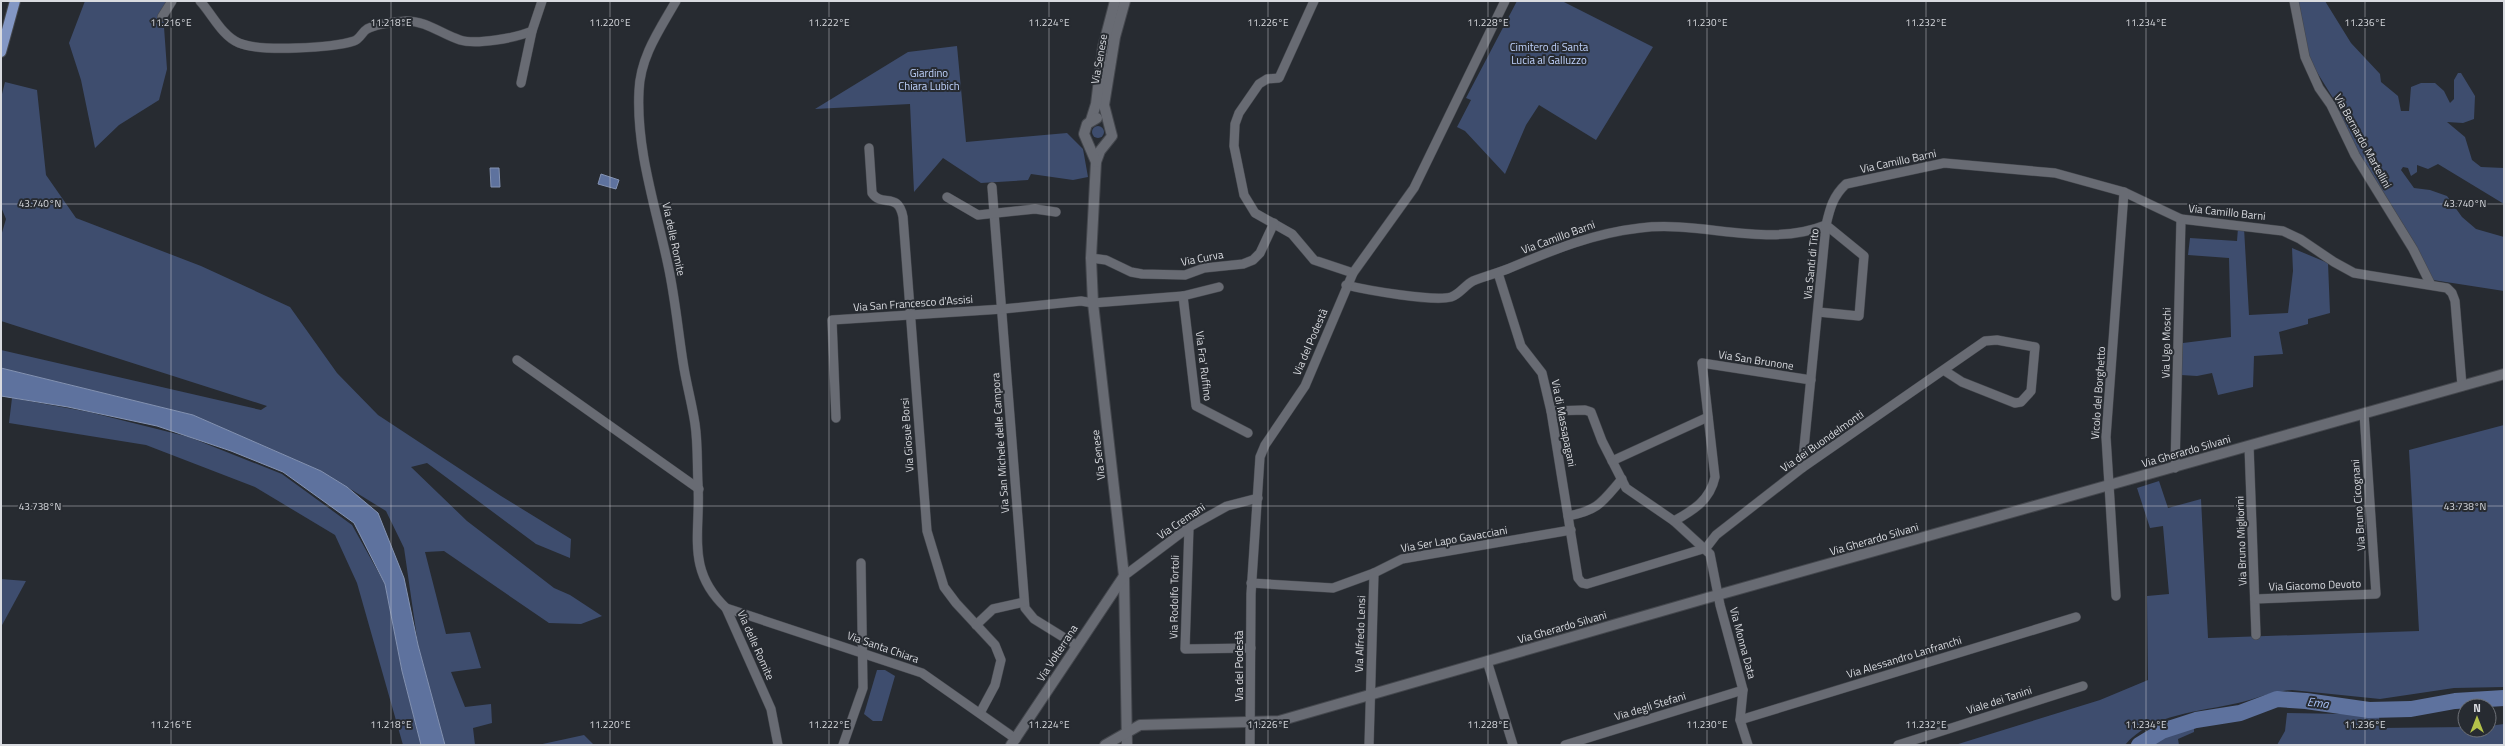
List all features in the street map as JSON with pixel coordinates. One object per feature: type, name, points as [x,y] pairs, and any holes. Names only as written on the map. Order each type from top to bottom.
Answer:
[{"type":"main road","points":[[1,52],[15,1]]},
{"type":"main road","name":"Via Senese","points":[[1096,162],[1084,129],[1091,120],[1096,104],[1103,47],[1115,1]]},
{"type":"main road","name":"Via Senese","points":[[1125,1],[1115,37],[1104,105],[1108,122],[1112,128],[1112,136],[1104,145],[1096,162],[1091,258],[1093,303],[1124,576],[1127,745]]},
{"type":"main road","points":[[1091,120],[1098,118],[1108,122]]},
{"type":"main road","points":[[1088,142],[1094,145],[1104,145]]},
{"type":"main road","name":"Via Gherardo Silvani","points":[[1104,745],[1140,725],[1279,721],[1371,696],[1718,595],[2109,485],[2175,468],[2504,374]]},
{"type":"main road","name":"Via Volterrana","points":[[1017,743],[1076,645],[1124,576]]},
{"type":"street","points":[[162,17],[172,1]]},
{"type":"street","points":[[200,1],[224,31],[238,43],[253,47],[288,48],[342,44],[356,40],[367,29],[384,23],[407,21],[437,29],[467,42],[523,35],[532,31]]},
{"type":"street","points":[[521,83],[532,31],[542,1]]},
{"type":"street","name":"Via delle Romite","points":[[676,1],[652,42],[643,65],[639,89],[638,114],[645,166],[668,266],[686,384],[695,424],[699,489],[696,544],[704,580],[713,596],[726,608],[771,709],[778,745]]},
{"type":"street","points":[[1314,1],[1279,78],[1276,80],[1267,79],[1259,84],[1239,113],[1235,124],[1234,146],[1247,201],[1255,213],[1292,234],[1314,260],[1353,273]]},
{"type":"street","name":"Via del Podestà","points":[[1250,745],[1251,583],[1260,457],[1265,444],[1308,380],[1346,285],[1414,188],[1505,1]]},
{"type":"street","name":"Via Bernardo Martellini","points":[[2294,1],[2305,57],[2319,88],[2331,104],[2355,155],[2413,249],[2431,285]]},
{"type":"street","name":"Via Giosuè Borsi","points":[[869,148],[872,193],[879,198],[896,202],[901,209],[928,531],[944,587],[956,603],[995,645],[1001,660],[995,685],[980,713]]},
{"type":"street","name":"Via Camillo Barni","points":[[1346,285],[1374,292],[1451,297],[1467,284],[1498,273],[1554,249],[1614,232],[1642,228],[1677,228],[1776,236],[1808,232],[1826,225],[1831,203],[1837,192],[1846,184],[1944,163],[2055,173],[2124,192],[2181,219],[2283,231],[2300,239],[2334,262],[2354,273],[2447,288],[2452,293],[2455,301],[2462,386]]},
{"type":"street","name":"Via San Michele delle Campora","points":[[992,187],[1003,309],[1025,608],[1034,619],[1076,645]]},
{"type":"street","name":"Vicolo del Borghetto","points":[[2116,596],[2106,437],[2124,192]]},
{"type":"street","points":[[947,197],[978,215],[1035,209],[1056,212]]},
{"type":"street","name":"Via Ugo Moschi","points":[[2175,468],[2181,219]]},
{"type":"street","name":"Via Curva","points":[[1091,258],[1106,260],[1137,273],[1185,275],[1204,268],[1243,264],[1253,260],[1260,253],[1274,223]]},
{"type":"street","name":"Via Santi di Tito","points":[[1802,468],[1826,225]]},
{"type":"street","name":"Via Santi di Tito","points":[[1818,312],[1859,316],[1864,256],[1826,225]]},
{"type":"street","name":"Via di Massapagani","points":[[1498,273],[1521,346],[1542,373],[1551,411],[1578,578],[1582,583],[1587,584],[1706,548]]},
{"type":"street","points":[[1093,303],[1183,296],[1219,287]]},
{"type":"street","name":"Via Fra' Ruffino","points":[[1183,296],[1196,406],[1248,434]]},
{"type":"street","name":"Via San Francesco d'Assisi","points":[[836,418],[832,320],[1003,309],[1081,301],[1093,303]]},
{"type":"street","name":"Via dei Buondelmonti","points":[[1706,548],[1716,535],[1802,468],[1945,371],[1985,341],[1997,340],[2035,347],[2031,391],[2021,402],[2015,403],[1962,382],[1945,371]]},
{"type":"street","points":[[517,360],[699,489]]},
{"type":"street","name":"Via San Brunone","points":[[1674,521],[1697,508],[1709,494],[1715,477],[1702,363],[1811,380]]},
{"type":"street","points":[[1551,411],[1585,410],[1591,412],[1612,461],[1626,488],[1674,521],[1706,548]]},
{"type":"street","name":"Via Bruno Cicognani","points":[[2364,414],[2376,594]]},
{"type":"street","points":[[1612,461],[1708,417]]},
{"type":"street","name":"Via Bruno Migliorini","points":[[2249,446],[2256,636]]},
{"type":"street","points":[[1568,516],[1587,512],[1598,506],[1622,479]]},
{"type":"street","name":"Via Cremani","points":[[1124,576],[1189,527],[1227,506],[1258,498]]},
{"type":"street","name":"Via Rodolfo Tortoli","points":[[1189,527],[1185,649],[1251,648]]},
{"type":"street","name":"Via Ser Lapo Gavacciani","points":[[1251,583],[1333,588],[1374,573],[1402,559],[1571,530]]},
{"type":"street","name":"Via Monna Data","points":[[1706,548],[1712,560],[1718,595],[1743,690],[1740,720],[1748,745]]},
{"type":"street","points":[[843,745],[863,688],[864,652],[861,563]]},
{"type":"street","name":"Via Alfredo Lensi","points":[[1369,745],[1374,573]]},
{"type":"street","name":"Via Giacomo Devoto","points":[[2255,599],[2376,594]]},
{"type":"street","points":[[976,625],[993,608],[1024,602]]},
{"type":"street","name":"Via Santa Chiara","points":[[726,608],[864,652],[922,673],[980,713],[1017,743]]},
{"type":"street","name":"Via Alessandro Lanfranchi","points":[[1740,720],[2076,617]]},
{"type":"street","points":[[1487,661],[1513,745]]},
{"type":"street","name":"Viale dei Tanini","points":[[1898,745],[2083,686]]},
{"type":"street","name":"Via degli Stefani","points":[[1565,745],[1743,690]]},
{"type":"green space","points":[[85,1],[170,1],[163,13],[167,69],[159,100],[119,125],[95,148],[81,80],[69,43]]},
{"type":"green space","name":"Cimitero di Santa Lucia al Galluzzo","points":[[1517,1],[1562,1],[1653,47],[1596,140],[1539,105],[1526,125],[1505,174],[1465,131],[1457,127],[1471,100],[1466,98]]},
{"type":"green space","points":[[2296,1],[2325,1],[2351,43],[2380,74],[2381,82],[2398,96],[2401,111],[2409,111],[2411,87],[2421,83],[2435,83],[2444,91],[2450,103],[2454,99],[2454,80],[2458,73],[2461,73],[2475,96],[2474,119],[2463,123],[2447,122],[2465,137],[2472,160],[2481,167],[2504,168],[2504,204],[2438,164],[2428,169],[2417,165],[2417,172],[2411,176],[2408,168],[2403,167],[2401,170],[2414,188],[2430,190],[2447,196],[2462,217],[2476,229],[2504,237],[2504,291],[2433,280],[2361,159],[2333,98],[2310,61]]},
{"type":"green space","name":"Giardino Chiara Lubich","points":[[957,46],[966,142],[1067,133],[1083,149],[1088,177],[1073,180],[1031,174],[1028,180],[981,183],[943,158],[914,192],[910,104],[815,109],[908,52]]},
{"type":"green space","points":[[5,82],[37,90],[46,175],[76,218],[201,266],[290,307],[337,373],[378,415],[501,496],[571,539],[570,558],[536,544],[427,463],[411,467],[467,521],[554,588],[570,595],[602,616],[581,624],[549,623],[444,551],[425,552],[446,634],[470,632],[481,668],[451,672],[465,707],[491,704],[492,723],[473,728],[475,745],[445,745],[418,645],[404,548],[386,511],[321,471],[193,415],[1,368],[1,350],[261,410],[267,406],[1,321],[1,236],[6,219],[1,207],[1,98]]},
{"type":"green space","points":[[1096,126],[1100,126],[1104,132],[1100,138],[1096,138],[1092,134],[1092,130]]},
{"type":"green space","points":[[2238,228],[2244,228],[2249,315],[2288,313],[2293,271],[2292,248],[2328,263],[2330,313],[2308,319],[2308,324],[2279,332],[2283,354],[2254,356],[2253,387],[2218,395],[2212,373],[2197,376],[2181,375],[2183,343],[2231,337],[2229,258],[2188,255],[2190,238],[2237,241]]},
{"type":"green space","points":[[12,398],[89,412],[189,437],[282,474],[352,525],[385,584],[402,671],[421,745],[403,745],[357,583],[335,535],[255,487],[146,445],[9,423]]},
{"type":"green space","points":[[2504,425],[2504,687],[2454,688],[2380,699],[2292,690],[2271,693],[2238,703],[2177,715],[2149,726],[2136,734],[2125,745],[1955,745],[2100,700],[2148,680],[2147,596],[2169,594],[2163,526],[2150,528],[2137,488],[2159,481],[2168,508],[2201,499],[2208,638],[2419,631],[2409,450]]},
{"type":"green space","points":[[1,579],[26,581],[1,627]]},
{"type":"green space","points":[[877,670],[885,670],[895,676],[882,721],[873,721],[864,714]]},
{"type":"green space","points":[[2287,713],[2347,714],[2379,717],[2380,728],[2457,727],[2457,738],[2497,738],[2497,725],[2504,724],[2504,745],[2277,745],[2285,731]]},
{"type":"green space","points":[[2194,726],[2194,732],[2178,739],[2179,745],[2149,745],[2175,731]]},
{"type":"green space","points":[[584,735],[594,745],[538,745]]},
{"type":"shaded area","points":[[490,168],[499,168],[500,187],[491,187]]},
{"type":"shaded area","points":[[601,174],[619,180],[616,189],[598,184]]},
{"type":"shaded area","points":[[1,368],[193,415],[321,471],[347,487],[378,513],[404,578],[418,645],[445,745],[421,745],[402,671],[385,584],[354,523],[283,472],[231,451],[157,426],[68,407],[1,396]]},
{"type":"waterway","name":"Ema","points":[[2139,745],[2162,731],[2196,720],[2240,713],[2277,699],[2306,701],[2369,710],[2411,709],[2455,701],[2504,698]]}]
